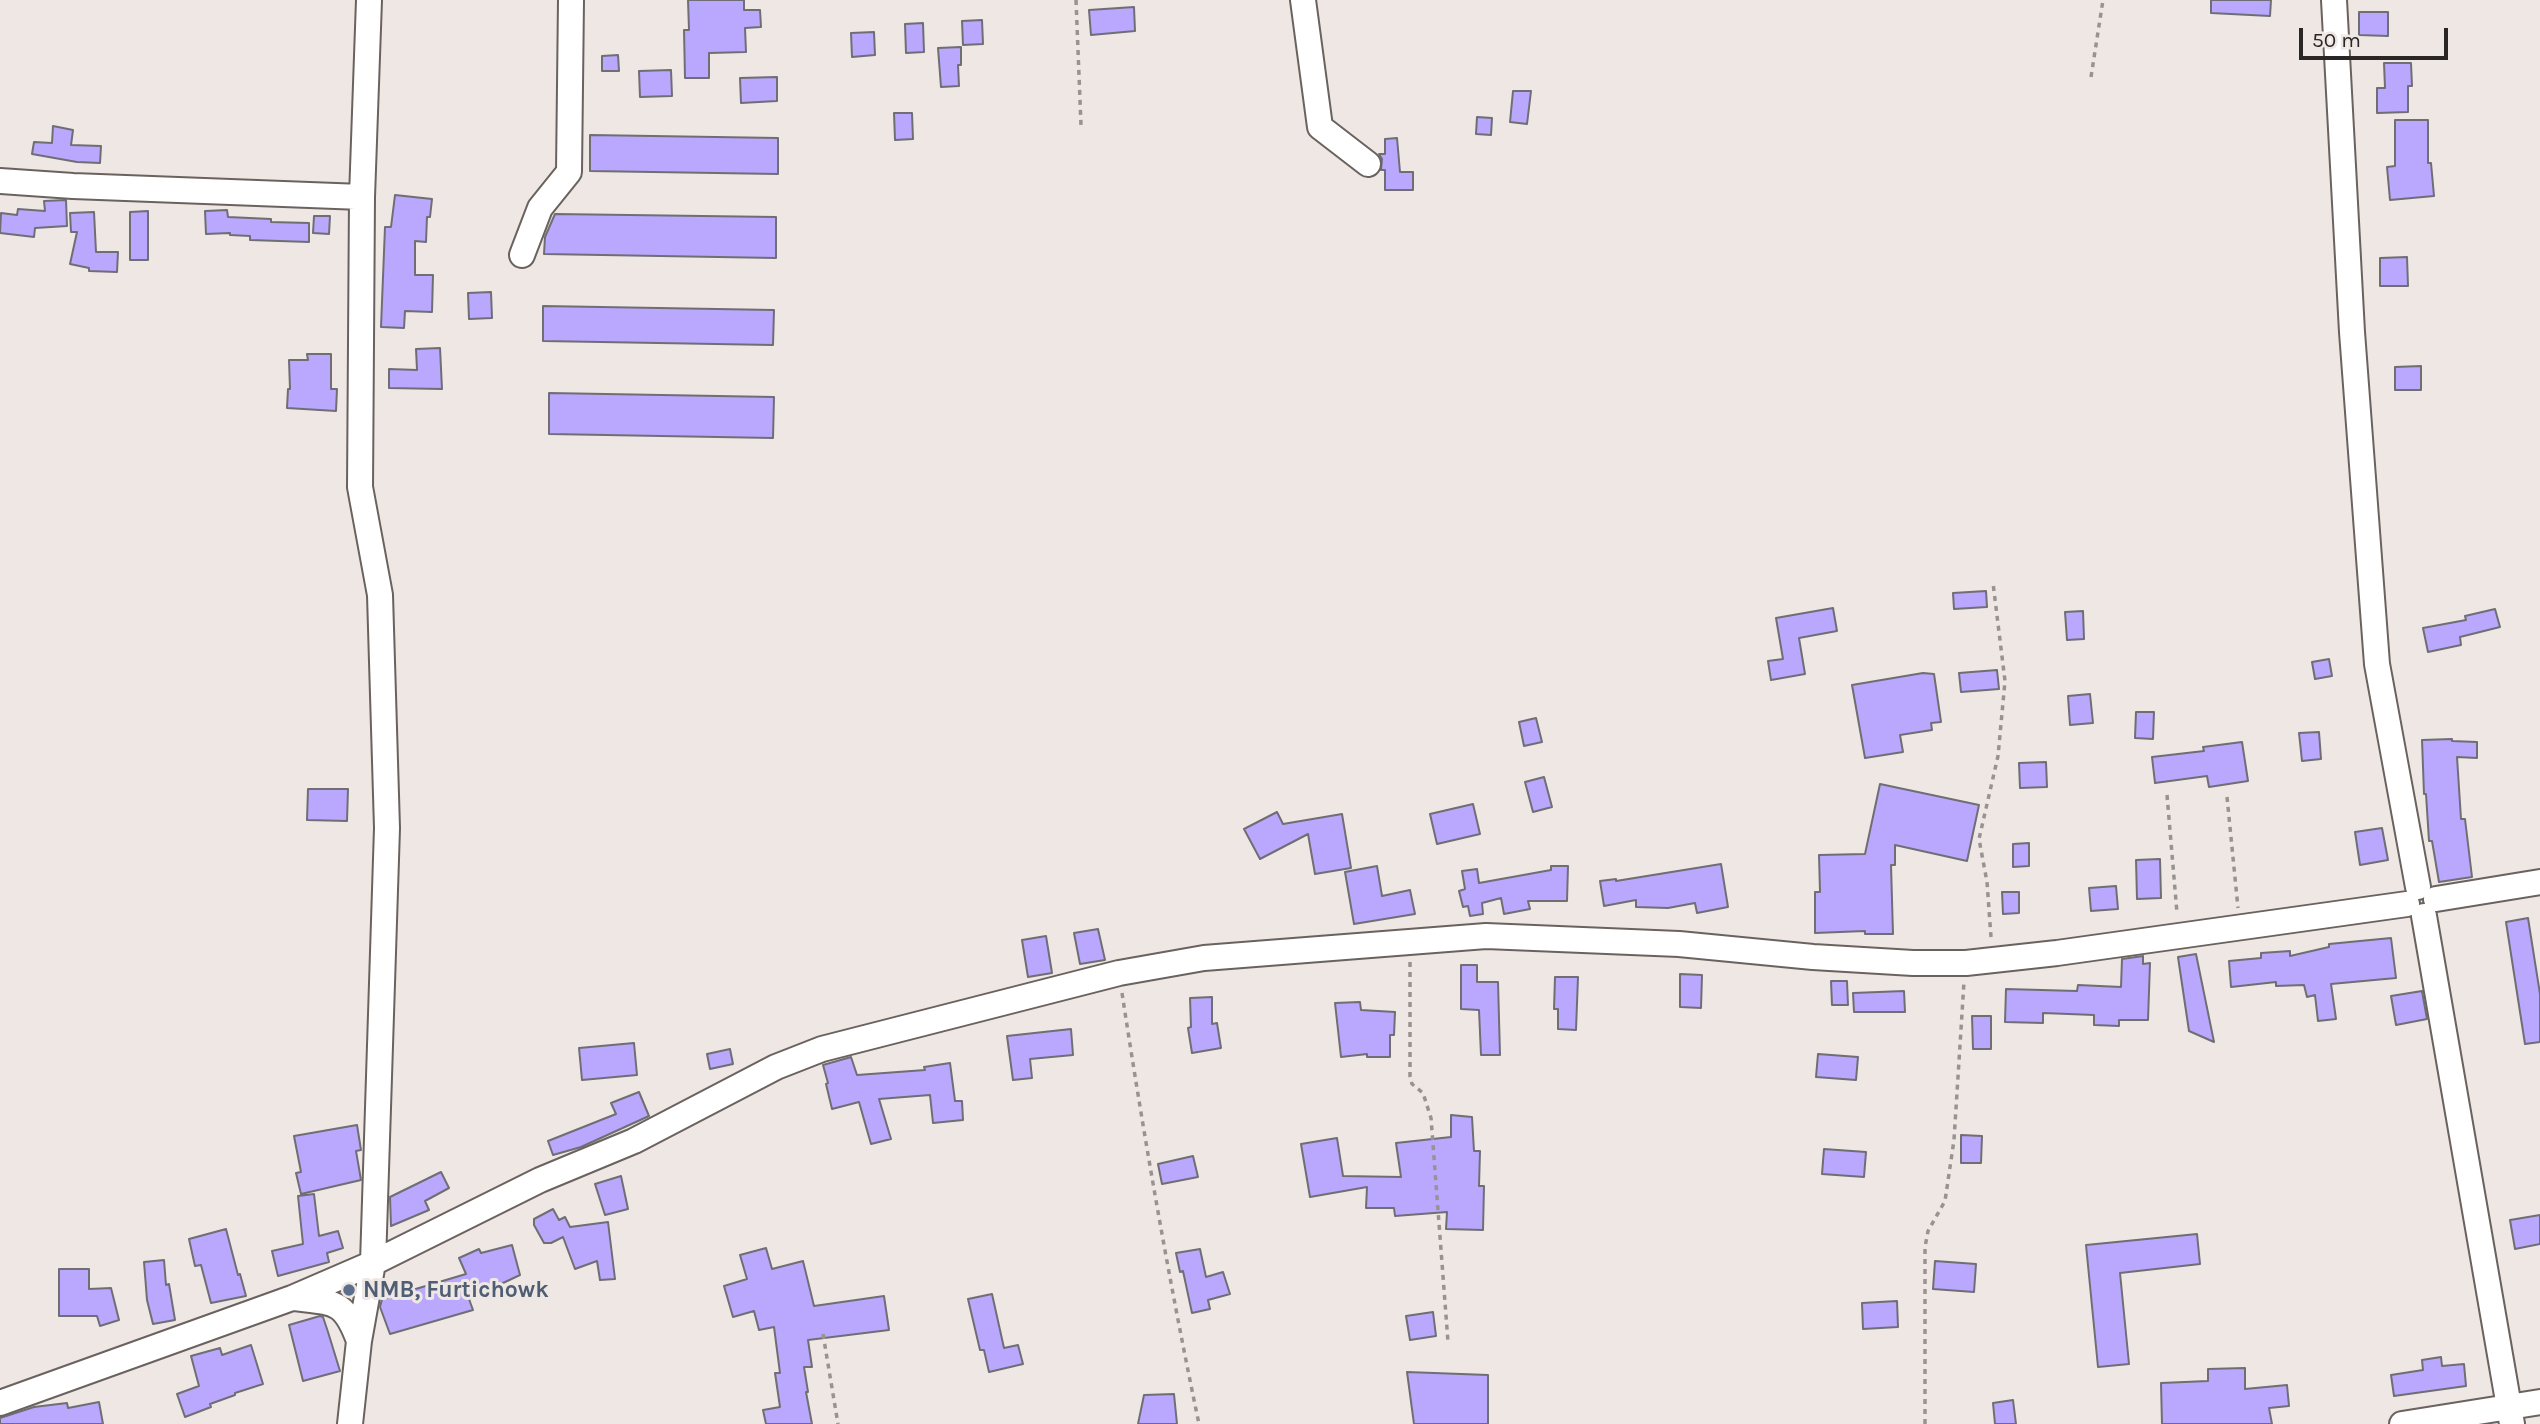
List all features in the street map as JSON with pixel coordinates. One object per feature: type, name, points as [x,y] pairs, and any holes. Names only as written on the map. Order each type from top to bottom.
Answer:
[{"type":"street","points":[[350,1424],[359,1342],[373,1264],[387,828],[380,595],[360,487],[362,197],[369,0]]},
{"type":"street","points":[[522,255],[540,208],[569,172],[571,0]]},
{"type":"street","points":[[1303,0],[1320,127],[1368,164]]},
{"type":"street","points":[[2334,0],[2352,332],[2377,664],[2510,1416]]},
{"type":"street","points":[[0,181],[362,197]]},
{"type":"street","points":[[0,1402],[292,1298],[373,1264],[540,1181],[634,1141],[776,1067],[822,1049],[1119,973],[1204,958],[1486,936],[1679,944],[1813,957],[1913,963],[1966,963],[2241,928],[2540,882]]},
{"type":"street","points":[[292,1298],[332,1303],[350,1317],[359,1342]]},
{"type":"street","points":[[2402,1424],[2510,1416],[2540,1402]]},
{"type":"path","points":[[1076,0],[1081,125]]},
{"type":"path","points":[[2091,77],[2103,0]]},
{"type":"path","points":[[1993,583],[2005,681],[1998,756],[1979,839],[1987,883],[1993,961]]},
{"type":"path","points":[[2167,795],[2178,936]]},
{"type":"path","points":[[2227,797],[2241,928]]},
{"type":"path","points":[[1410,942],[1409,1076],[1412,1084],[1423,1093],[1431,1118],[1448,1342]]},
{"type":"path","points":[[1924,1424],[1925,1247],[1928,1231],[1945,1200],[1951,1164],[1966,963]]},
{"type":"path","points":[[1119,973],[1148,1159],[1199,1424]]},
{"type":"path","points":[[823,1334],[838,1424]]},
{"type":"building","points":[[688,0],[744,0],[744,10],[760,10],[761,27],[745,28],[746,52],[709,53],[709,78],[685,78],[684,30],[689,30]]},
{"type":"building","points":[[2211,0],[2271,0],[2270,16],[2211,13]]},
{"type":"building","points":[[1134,7],[1135,31],[1091,35],[1089,10]]},
{"type":"building","points":[[2359,12],[2388,12],[2388,36],[2359,35]]},
{"type":"building","points":[[982,20],[983,44],[963,45],[962,21]]},
{"type":"building","points":[[923,23],[924,52],[906,53],[905,24]]},
{"type":"building","points":[[874,32],[875,55],[852,57],[851,33]]},
{"type":"building","points":[[961,47],[959,86],[941,87],[938,48]]},
{"type":"building","points":[[618,55],[619,71],[602,71],[602,56]]},
{"type":"building","points":[[2384,63],[2411,63],[2412,86],[2408,86],[2408,112],[2377,113],[2377,88],[2385,88]]},
{"type":"building","points":[[671,70],[672,96],[640,97],[639,71]]},
{"type":"building","points":[[777,77],[777,101],[741,103],[740,78]]},
{"type":"building","points":[[1513,91],[1531,91],[1527,124],[1510,122]]},
{"type":"building","points":[[894,113],[912,113],[913,139],[895,140]]},
{"type":"building","points":[[1477,117],[1492,118],[1491,135],[1476,134]]},
{"type":"building","points":[[2395,120],[2428,120],[2428,163],[2431,163],[2434,196],[2390,200],[2387,167],[2395,166]]},
{"type":"building","points":[[53,126],[73,130],[71,145],[101,146],[100,163],[32,154],[34,142],[52,143]]},
{"type":"building","points":[[590,135],[778,138],[778,174],[590,171]]},
{"type":"building","points":[[1397,138],[1400,172],[1413,172],[1413,190],[1385,190],[1385,170],[1381,170],[1382,159],[1379,154],[1385,154],[1385,139]]},
{"type":"building","points":[[395,195],[432,199],[430,217],[427,217],[426,242],[415,241],[415,275],[433,275],[432,312],[405,311],[404,328],[381,327],[385,227],[391,227]]},
{"type":"building","points":[[66,200],[67,226],[35,228],[34,237],[0,233],[1,213],[17,215],[18,209],[45,211],[44,201]]},
{"type":"building","points":[[227,210],[228,217],[309,223],[309,242],[250,240],[250,236],[230,233],[206,234],[205,211]]},
{"type":"building","points":[[148,211],[148,260],[130,260],[130,212]]},
{"type":"building","points":[[94,212],[96,252],[118,252],[117,272],[89,271],[89,268],[70,264],[77,232],[71,232],[70,213]]},
{"type":"building","points":[[555,214],[776,217],[776,258],[544,254],[545,237]]},
{"type":"building","points":[[314,216],[330,216],[329,234],[313,233]]},
{"type":"building","points":[[2407,257],[2408,286],[2380,286],[2380,258]]},
{"type":"building","points":[[491,292],[492,318],[469,319],[468,293]]},
{"type":"building","points":[[543,306],[774,310],[773,345],[543,341]]},
{"type":"building","points":[[440,348],[442,389],[389,388],[389,369],[417,370],[416,349]]},
{"type":"building","points":[[307,354],[331,354],[331,389],[337,389],[336,411],[287,408],[290,389],[289,360],[308,360]]},
{"type":"building","points":[[2421,366],[2421,390],[2395,390],[2395,367]]},
{"type":"building","points":[[549,393],[774,397],[773,438],[549,434]]},
{"type":"building","points":[[1986,591],[1987,607],[1954,609],[1953,593]]},
{"type":"building","points":[[1833,608],[1837,631],[1799,638],[1805,674],[1771,680],[1768,661],[1783,659],[1776,618]]},
{"type":"building","points":[[2495,609],[2500,627],[2460,637],[2461,645],[2428,652],[2423,628],[2466,620],[2465,616]]},
{"type":"building","points":[[2083,611],[2084,639],[2067,640],[2065,612]]},
{"type":"building","points":[[2329,659],[2332,676],[2315,679],[2312,662]]},
{"type":"building","points":[[1997,670],[1999,689],[1961,692],[1959,673]]},
{"type":"building","points":[[1923,673],[1934,674],[1941,722],[1931,723],[1932,730],[1900,735],[1903,752],[1865,758],[1852,685]]},
{"type":"building","points":[[2090,694],[2093,723],[2070,725],[2068,696]]},
{"type":"building","points":[[2136,712],[2154,712],[2153,739],[2135,738]]},
{"type":"building","points":[[1536,718],[1542,742],[1524,746],[1519,722]]},
{"type":"building","points":[[2319,732],[2321,759],[2302,761],[2299,733]]},
{"type":"building","points":[[2422,740],[2477,742],[2477,758],[2457,757],[2461,819],[2465,819],[2472,877],[2439,882],[2432,841],[2429,841]]},
{"type":"building","points":[[2242,742],[2248,781],[2209,787],[2207,776],[2155,783],[2152,757],[2204,751],[2203,747]]},
{"type":"building","points":[[2046,762],[2047,787],[2020,788],[2019,763]]},
{"type":"building","points":[[1544,777],[1552,807],[1533,812],[1525,782]]},
{"type":"building","points":[[1880,784],[1979,805],[1967,861],[1895,845],[1895,865],[1891,865],[1893,934],[1865,934],[1865,931],[1815,933],[1815,892],[1820,892],[1819,855],[1865,854]]},
{"type":"building","points":[[308,789],[348,789],[347,821],[307,820]]},
{"type":"building","points":[[1473,804],[1480,834],[1437,844],[1430,814]]},
{"type":"building","points":[[1277,812],[1283,824],[1342,814],[1351,868],[1315,874],[1308,834],[1260,859],[1244,829]]},
{"type":"building","points":[[2382,828],[2388,860],[2360,865],[2355,832]]},
{"type":"building","points":[[2029,843],[2029,866],[2013,867],[2013,844]]},
{"type":"building","points":[[2160,859],[2161,898],[2137,899],[2136,860]]},
{"type":"building","points":[[1721,864],[1728,907],[1697,913],[1695,903],[1668,908],[1636,907],[1636,900],[1604,906],[1600,881],[1616,881]]},
{"type":"building","points":[[1377,866],[1382,896],[1410,890],[1415,914],[1354,924],[1345,872]]},
{"type":"building","points":[[1551,866],[1568,866],[1567,901],[1528,901],[1530,909],[1504,914],[1501,898],[1482,903],[1483,914],[1470,916],[1468,906],[1463,907],[1459,891],[1465,889],[1462,871],[1477,869],[1479,883],[1551,870]]},
{"type":"building","points":[[2116,886],[2118,909],[2091,911],[2089,888]]},
{"type":"building","points":[[2002,892],[2019,892],[2019,913],[2003,914]]},
{"type":"building","points":[[2528,918],[2540,994],[2540,1042],[2525,1044],[2506,922]]},
{"type":"building","points":[[1098,929],[1105,960],[1080,964],[1074,933]]},
{"type":"building","points":[[1046,936],[1052,973],[1028,977],[1022,940]]},
{"type":"building","points":[[2391,938],[2396,978],[2331,984],[2336,1019],[2318,1021],[2315,995],[2307,997],[2304,985],[2276,986],[2276,982],[2231,987],[2229,961],[2261,958],[2261,953],[2290,951],[2290,956],[2329,947],[2329,944]]},
{"type":"building","points":[[2196,954],[2214,1042],[2189,1031],[2178,957]]},
{"type":"building","points":[[2143,956],[2143,964],[2150,963],[2148,1020],[2119,1020],[2119,1026],[2094,1025],[2094,1015],[2043,1013],[2043,1023],[2005,1022],[2006,989],[2077,991],[2078,985],[2121,987],[2122,959]]},
{"type":"building","points":[[1461,965],[1477,965],[1477,982],[1498,982],[1500,1055],[1481,1055],[1479,1010],[1461,1009]]},
{"type":"building","points":[[1680,974],[1702,975],[1701,1008],[1680,1007]]},
{"type":"building","points":[[1555,977],[1578,977],[1576,1030],[1558,1029],[1558,1009],[1554,1009]]},
{"type":"building","points":[[1831,981],[1847,981],[1848,1005],[1832,1005]]},
{"type":"building","points":[[1904,991],[1905,1012],[1854,1012],[1853,993]]},
{"type":"building","points":[[2422,991],[2427,1019],[2396,1025],[2391,996]]},
{"type":"building","points":[[1212,997],[1212,1024],[1217,1023],[1221,1048],[1192,1053],[1188,1028],[1191,1027],[1190,998]]},
{"type":"building","points":[[1360,1002],[1361,1010],[1395,1012],[1394,1035],[1390,1035],[1390,1057],[1367,1057],[1367,1054],[1341,1057],[1335,1003]]},
{"type":"building","points":[[1972,1016],[1991,1016],[1991,1049],[1973,1049]]},
{"type":"building","points":[[1071,1029],[1073,1055],[1030,1059],[1032,1078],[1013,1080],[1007,1036]]},
{"type":"building","points":[[634,1043],[637,1075],[582,1080],[579,1048]]},
{"type":"building","points":[[730,1049],[733,1064],[710,1069],[707,1054]]},
{"type":"building","points":[[1818,1054],[1858,1057],[1856,1080],[1816,1077]]},
{"type":"building","points":[[851,1057],[857,1075],[925,1070],[924,1067],[950,1063],[955,1101],[962,1101],[963,1120],[933,1123],[930,1095],[879,1099],[891,1139],[871,1144],[859,1102],[832,1109],[826,1084],[828,1083],[823,1065]]},
{"type":"building","points":[[639,1092],[649,1116],[581,1147],[553,1155],[548,1141],[616,1114],[611,1103]]},
{"type":"building","points":[[1451,1115],[1472,1117],[1474,1151],[1480,1151],[1479,1186],[1484,1186],[1483,1230],[1446,1229],[1447,1212],[1395,1216],[1394,1208],[1366,1208],[1367,1187],[1310,1197],[1301,1144],[1337,1138],[1343,1176],[1401,1177],[1396,1143],[1451,1137]]},
{"type":"building","points":[[357,1125],[361,1150],[356,1151],[361,1180],[301,1194],[296,1173],[301,1172],[294,1136]]},
{"type":"building","points":[[1961,1135],[1982,1136],[1981,1163],[1961,1163]]},
{"type":"building","points":[[1824,1149],[1866,1152],[1864,1177],[1822,1174]]},
{"type":"building","points":[[1193,1156],[1198,1177],[1162,1184],[1158,1164]]},
{"type":"building","points":[[441,1172],[449,1188],[425,1201],[429,1210],[391,1226],[390,1197]]},
{"type":"building","points":[[621,1176],[628,1209],[605,1215],[595,1184]]},
{"type":"building","points":[[314,1194],[319,1236],[338,1231],[343,1248],[327,1253],[329,1262],[278,1276],[272,1251],[303,1244],[298,1196]]},
{"type":"building","points":[[553,1209],[559,1220],[565,1217],[570,1227],[608,1222],[615,1279],[600,1280],[597,1261],[575,1269],[563,1237],[551,1243],[544,1243],[534,1225],[534,1219]]},
{"type":"building","points":[[2540,1215],[2540,1244],[2515,1249],[2510,1220]]},
{"type":"building","points":[[226,1229],[246,1296],[211,1303],[201,1265],[195,1266],[189,1239]]},
{"type":"building","points":[[2197,1234],[2200,1264],[2120,1273],[2129,1364],[2098,1367],[2086,1245]]},
{"type":"building","points":[[512,1245],[520,1275],[469,1299],[473,1310],[390,1334],[380,1307],[382,1299],[466,1274],[459,1258],[479,1249],[481,1253]]},
{"type":"building","points":[[766,1248],[772,1269],[803,1261],[814,1306],[884,1296],[889,1330],[808,1340],[812,1367],[804,1367],[812,1424],[766,1424],[763,1410],[780,1407],[775,1373],[780,1373],[774,1327],[759,1330],[754,1311],[733,1317],[724,1286],[747,1279],[740,1255]]},
{"type":"building","points":[[1200,1249],[1206,1277],[1223,1272],[1230,1294],[1208,1300],[1210,1309],[1192,1313],[1183,1271],[1180,1272],[1176,1253]]},
{"type":"building","points":[[164,1260],[166,1285],[169,1284],[175,1320],[153,1324],[147,1300],[144,1262]]},
{"type":"building","points":[[1935,1261],[1976,1264],[1974,1292],[1933,1289]]},
{"type":"building","points":[[59,1269],[89,1269],[89,1289],[111,1288],[119,1320],[100,1326],[97,1316],[59,1316]]},
{"type":"building","points":[[992,1294],[1004,1348],[1018,1345],[1023,1364],[989,1372],[984,1350],[980,1350],[968,1299]]},
{"type":"building","points":[[1897,1301],[1898,1327],[1863,1329],[1862,1303]]},
{"type":"building","points":[[1433,1312],[1436,1336],[1410,1340],[1406,1316]]},
{"type":"building","points":[[323,1317],[340,1371],[303,1381],[289,1325]]},
{"type":"building","points":[[251,1345],[263,1384],[235,1393],[210,1404],[211,1407],[185,1417],[177,1394],[199,1386],[191,1356],[220,1348],[222,1355]]},
{"type":"building","points":[[2441,1357],[2442,1366],[2464,1364],[2466,1386],[2394,1396],[2391,1375],[2423,1370],[2422,1360]]},
{"type":"building","points":[[2245,1368],[2245,1389],[2287,1385],[2289,1406],[2269,1408],[2272,1424],[2162,1424],[2161,1383],[2208,1381],[2208,1369]]},
{"type":"building","points":[[1407,1372],[1488,1375],[1488,1424],[1414,1424]]},
{"type":"building","points":[[1174,1394],[1177,1424],[1138,1424],[1144,1395]]},
{"type":"building","points":[[2013,1400],[2016,1424],[1995,1424],[1993,1403]]},
{"type":"building","points":[[99,1402],[103,1424],[0,1424],[0,1418],[34,1407],[67,1403],[68,1408]]},
{"type":"place","name":"NMB, Furtichowk","points":[[349,1290]]}]
